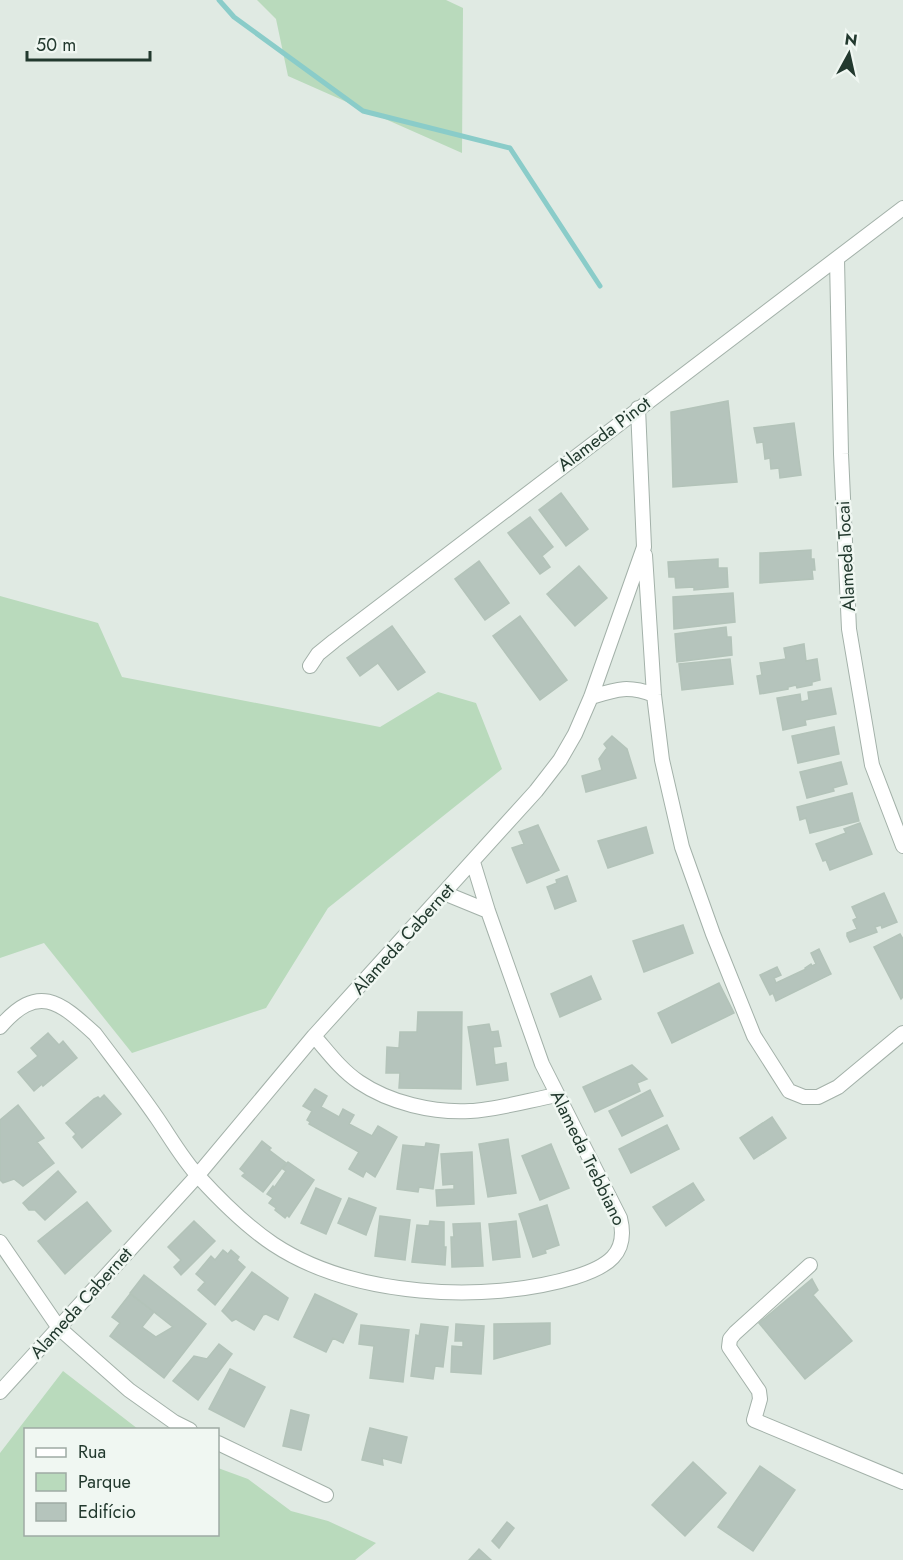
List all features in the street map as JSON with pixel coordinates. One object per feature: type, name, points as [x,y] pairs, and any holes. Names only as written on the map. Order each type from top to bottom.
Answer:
[{"type":"street","name":"Alameda Pinot","points":[[310,666],[318,654],[334,641],[903,208]]},
{"type":"street","name":"Alameda Tocai","points":[[837,259],[841,453],[849,629],[872,765],[903,846]]},
{"type":"street","name":"Alameda Cabernet","points":[[0,1392],[197,1176],[314,1036],[536,791],[560,760],[575,734],[591,697],[644,547],[638,408]]},
{"type":"street","points":[[644,547],[654,696],[662,760],[682,847],[712,934],[754,1036],[789,1091],[804,1097],[818,1097],[838,1087],[903,1033]]},
{"type":"street","points":[[591,697],[625,687],[654,696]]},
{"type":"street","name":"Alameda Trebbiano","points":[[0,1027],[12,1013],[28,1002],[41,1000],[61,1005],[68,1010],[95,1034],[197,1176],[241,1219],[274,1244],[317,1266],[360,1281],[426,1291],[486,1293],[551,1284],[595,1271],[613,1258],[621,1246],[624,1233],[620,1218],[542,1064],[472,862]]},
{"type":"street","points":[[444,893],[488,911]]},
{"type":"street","points":[[314,1036],[335,1061],[358,1082],[389,1098],[430,1109],[470,1111],[557,1095]]},
{"type":"street","points":[[0,1242],[59,1328],[129,1390],[186,1428]]},
{"type":"street","points":[[810,1265],[730,1339],[729,1347],[759,1391],[754,1417],[756,1422],[788,1433],[903,1482]]},
{"type":"street","points":[[219,1443],[326,1495]]},
{"type":"green space","points":[[257,0],[446,0],[463,8],[462,153],[288,76],[276,19]]},
{"type":"green space","points":[[0,596],[98,623],[122,677],[380,727],[438,692],[476,703],[502,769],[328,908],[266,1008],[132,1053],[44,943],[0,958]]},
{"type":"green space","points":[[63,1371],[137,1428],[24,1428],[24,1536],[219,1536],[219,1468],[248,1479],[291,1511],[328,1521],[376,1543],[355,1560],[0,1560],[0,1453]]},
{"type":"building","points":[[728,401],[737,482],[673,487],[671,412]]},
{"type":"building","points":[[794,423],[801,475],[780,478],[779,468],[771,469],[770,458],[765,459],[763,442],[757,443],[754,428]]},
{"type":"building","points":[[561,493],[588,529],[566,546],[539,510]]},
{"type":"building","points":[[530,517],[553,547],[542,556],[550,567],[540,574],[508,533]]},
{"type":"building","points":[[811,550],[815,570],[812,570],[813,579],[760,583],[760,553]]},
{"type":"building","points":[[718,559],[718,568],[727,568],[728,587],[694,590],[694,587],[676,588],[675,577],[669,577],[668,562]]},
{"type":"building","points":[[479,561],[509,603],[485,620],[455,579]]},
{"type":"building","points":[[579,566],[607,598],[575,626],[547,594]]},
{"type":"building","points":[[733,593],[735,622],[674,629],[673,597]]},
{"type":"building","points":[[520,616],[567,680],[540,700],[493,636]]},
{"type":"building","points":[[392,626],[425,672],[398,690],[378,663],[360,676],[347,658]]},
{"type":"building","points":[[726,627],[727,637],[731,637],[732,655],[677,662],[675,634]]},
{"type":"building","points":[[804,644],[806,661],[817,659],[820,680],[812,682],[812,685],[797,688],[796,685],[788,689],[760,694],[757,676],[762,675],[760,663],[786,659],[784,648]]},
{"type":"building","points":[[730,659],[733,684],[682,690],[679,664]]},
{"type":"building","points":[[831,688],[836,714],[805,720],[806,725],[783,730],[777,698],[800,694],[801,702],[809,700],[808,692]]},
{"type":"building","points":[[834,727],[839,754],[798,763],[792,736]]},
{"type":"building","points":[[612,736],[627,749],[636,778],[586,792],[582,776],[602,770],[599,759],[607,748],[604,744]]},
{"type":"building","points":[[841,762],[847,784],[833,788],[834,791],[807,798],[800,772]]},
{"type":"building","points":[[852,793],[859,821],[810,833],[806,818],[800,820],[797,807]]},
{"type":"building","points":[[860,823],[872,854],[830,870],[826,860],[823,861],[816,844],[846,833],[844,829]]},
{"type":"building","points":[[538,825],[559,870],[527,883],[512,848],[524,844],[519,832]]},
{"type":"building","points":[[646,827],[653,853],[608,868],[598,841]]},
{"type":"building","points":[[567,876],[576,901],[555,909],[547,887]]},
{"type":"building","points":[[884,893],[897,922],[882,928],[881,925],[875,927],[877,932],[850,942],[847,933],[857,929],[853,920],[857,918],[852,907]]},
{"type":"building","points":[[683,925],[693,953],[644,972],[633,941]]},
{"type":"building","points":[[900,934],[903,939],[903,997],[901,999],[874,947]]},
{"type":"building","points":[[819,949],[831,974],[776,1001],[773,993],[770,995],[760,975],[777,967],[781,975],[774,978],[776,983],[806,969],[811,964],[812,966],[816,964],[811,953]]},
{"type":"building","points":[[591,976],[601,999],[560,1017],[551,994]]},
{"type":"building","points":[[719,983],[734,1013],[672,1043],[658,1013]]},
{"type":"building","points":[[418,1012],[462,1012],[461,1089],[399,1088],[400,1073],[386,1073],[387,1047],[399,1048],[400,1032],[417,1032]]},
{"type":"building","points":[[489,1024],[491,1032],[498,1031],[501,1046],[493,1047],[495,1065],[506,1063],[508,1080],[477,1085],[468,1027]]},
{"type":"building","points":[[48,1033],[59,1045],[63,1041],[77,1058],[34,1091],[18,1072],[38,1056],[31,1048]]},
{"type":"building","points":[[632,1065],[647,1079],[637,1083],[640,1091],[595,1112],[583,1087]]},
{"type":"building","points":[[315,1089],[327,1096],[321,1107],[339,1117],[343,1109],[354,1115],[349,1124],[372,1136],[378,1126],[397,1137],[375,1177],[366,1171],[363,1177],[349,1169],[359,1152],[309,1124],[307,1120],[312,1111],[303,1106]]},
{"type":"building","points":[[650,1090],[663,1116],[622,1136],[609,1111]]},
{"type":"building","points":[[104,1095],[121,1114],[82,1148],[73,1137],[76,1134],[66,1123],[94,1099],[98,1097],[100,1099]]},
{"type":"building","points":[[18,1105],[44,1138],[37,1142],[54,1163],[23,1186],[14,1179],[3,1183],[0,1180],[0,1120]]},
{"type":"building","points":[[772,1117],[786,1138],[754,1159],[740,1138]]},
{"type":"building","points":[[667,1125],[679,1149],[631,1173],[619,1149]]},
{"type":"building","points":[[508,1139],[516,1193],[488,1197],[479,1144]]},
{"type":"building","points":[[262,1141],[271,1148],[269,1150],[286,1163],[263,1192],[242,1176],[245,1173],[240,1169]]},
{"type":"building","points":[[426,1143],[439,1145],[433,1189],[419,1187],[418,1192],[397,1189],[403,1145],[425,1147]]},
{"type":"building","points":[[551,1144],[569,1188],[540,1200],[522,1156]]},
{"type":"building","points":[[472,1152],[474,1204],[437,1206],[436,1190],[454,1189],[454,1184],[443,1185],[441,1154]]},
{"type":"building","points":[[288,1162],[314,1180],[289,1217],[287,1215],[285,1218],[269,1203],[273,1198],[267,1194],[286,1171],[283,1169]]},
{"type":"building","points":[[58,1171],[76,1192],[45,1220],[35,1210],[29,1210],[23,1203]]},
{"type":"building","points":[[693,1183],[704,1200],[666,1226],[653,1207]]},
{"type":"building","points":[[316,1188],[341,1199],[326,1234],[301,1223]]},
{"type":"building","points":[[349,1198],[376,1208],[366,1235],[338,1223]]},
{"type":"building","points":[[87,1202],[111,1231],[65,1274],[38,1241]]},
{"type":"building","points":[[547,1205],[559,1245],[545,1250],[546,1253],[533,1257],[519,1214]]},
{"type":"building","points":[[380,1216],[410,1220],[405,1260],[375,1256]]},
{"type":"building","points":[[194,1221],[215,1241],[181,1275],[174,1267],[181,1260],[168,1247]]},
{"type":"building","points":[[430,1221],[444,1222],[445,1265],[412,1262],[417,1225],[429,1226]]},
{"type":"building","points":[[516,1221],[520,1257],[493,1260],[489,1224]]},
{"type":"building","points":[[480,1223],[483,1266],[452,1267],[453,1224]]},
{"type":"building","points":[[223,1250],[228,1254],[231,1250],[245,1267],[215,1305],[198,1290],[205,1282],[196,1274],[211,1256],[215,1260]]},
{"type":"building","points":[[252,1272],[288,1298],[278,1320],[266,1314],[263,1315],[254,1330],[236,1319],[232,1321],[222,1311]]},
{"type":"building","points":[[144,1275],[206,1324],[164,1378],[110,1336],[120,1323],[112,1317],[130,1294],[154,1312],[142,1327],[156,1337],[173,1327],[130,1293]]},
{"type":"building","points":[[812,1279],[818,1290],[813,1295],[852,1341],[805,1379],[759,1323]]},
{"type":"building","points":[[315,1294],[357,1314],[343,1343],[333,1338],[326,1352],[294,1337]]},
{"type":"building","points":[[550,1323],[550,1344],[494,1359],[494,1324]]},
{"type":"building","points":[[421,1324],[448,1327],[443,1367],[435,1366],[433,1379],[411,1376],[416,1335],[419,1336]]},
{"type":"building","points":[[456,1324],[484,1326],[481,1374],[451,1372],[452,1346],[463,1347],[463,1341],[455,1341]]},
{"type":"building","points":[[361,1325],[409,1330],[403,1382],[370,1378],[374,1346],[359,1344]]},
{"type":"building","points":[[219,1344],[232,1354],[198,1400],[173,1381],[194,1356],[207,1359]]},
{"type":"building","points":[[230,1369],[265,1387],[244,1427],[209,1409]]},
{"type":"building","points":[[291,1410],[309,1415],[301,1450],[283,1446]]},
{"type":"building","points":[[370,1428],[407,1437],[401,1463],[382,1458],[383,1465],[362,1460]]},
{"type":"building","points":[[693,1462],[726,1493],[685,1536],[652,1505]]},
{"type":"building","points":[[760,1466],[795,1490],[753,1551],[718,1527]]},
{"type":"building","points":[[507,1522],[514,1528],[499,1548],[492,1541]]},
{"type":"building","points":[[479,1549],[491,1560],[469,1560]]},
{"type":"waterway","points":[[219,0],[234,17],[363,111],[510,148],[600,286]]}]
